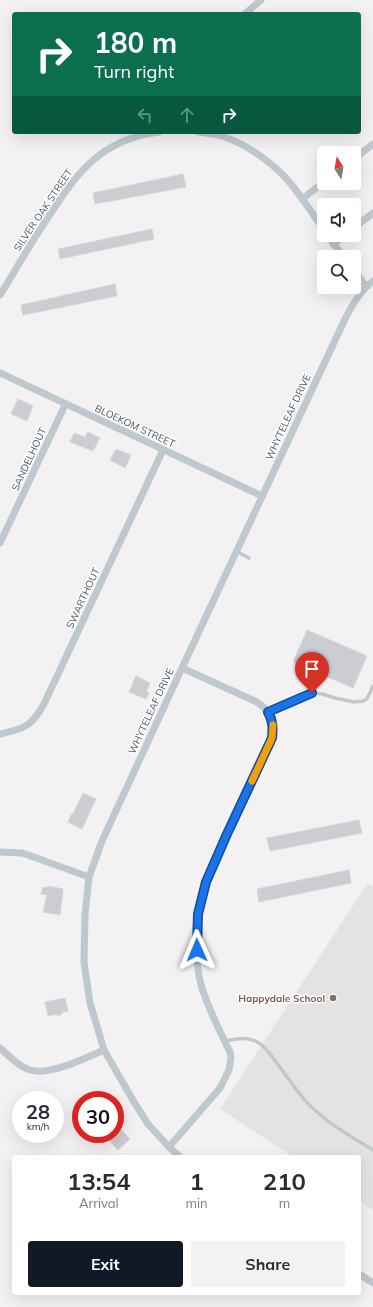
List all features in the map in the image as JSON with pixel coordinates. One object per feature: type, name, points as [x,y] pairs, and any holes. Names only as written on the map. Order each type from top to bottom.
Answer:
[{"type":"street","points":[[247,12],[261,0]]},
{"type":"street","name":"SILVER OAK STREET","points":[[0,295],[63,194],[82,170],[99,155],[114,146],[144,134]]},
{"type":"street","points":[[210,134],[222,136],[259,155],[284,176],[317,220]]},
{"type":"street","points":[[361,153],[373,144]]},
{"type":"street","points":[[302,199],[317,187]]},
{"type":"street","points":[[361,222],[373,213]]},
{"type":"street","points":[[334,244],[339,250]]},
{"type":"street","points":[[361,279],[366,286]]},
{"type":"street","name":"WHYTELEAF DRIVE","points":[[178,1155],[148,1124],[104,1050],[90,1003],[84,962],[84,915],[89,877],[102,841],[345,318],[358,295],[373,281]]},
{"type":"street","name":"BLOEKOM STREET","points":[[0,373],[262,496]]},
{"type":"street","name":"SANDELHOUT","points":[[0,543],[65,404]]},
{"type":"street","name":"SWARTHOUT","points":[[0,734],[21,729],[33,721],[38,715],[163,450]]},
{"type":"street","points":[[169,1147],[220,1088],[229,1070],[231,1058],[208,1005],[201,984],[197,961],[196,933],[198,914],[202,893],[212,867],[272,738],[273,727],[272,719],[264,706],[182,668]]},
{"type":"street","points":[[0,852],[31,856],[89,877]]},
{"type":"street","points":[[0,1048],[21,1066],[28,1070],[37,1072],[62,1067],[104,1050]]},
{"type":"street","points":[[361,1275],[373,1283]]},
{"type":"lane","points":[[236,552],[249,558]]},
{"type":"lane","points":[[268,712],[312,693],[323,694],[354,702],[363,701],[367,699],[373,686]]},
{"type":"lane","points":[[224,1041],[245,1038],[258,1042],[266,1049],[305,1100],[314,1109],[326,1120],[373,1150]]},
{"type":"shaded area","name":"Happydale School","points":[[367,884],[373,887],[373,1210],[361,1202],[361,1155],[290,1155],[220,1109]]},
{"type":"building","points":[[183,174],[186,187],[95,204],[93,193]]},
{"type":"building","points":[[152,229],[154,239],[60,259],[58,249]]},
{"type":"building","points":[[115,284],[117,296],[23,315],[21,305]]},
{"type":"building","points":[[18,399],[33,406],[27,421],[11,414]]},
{"type":"building","points":[[88,432],[100,438],[93,451],[70,442],[74,433],[85,437]]},
{"type":"building","points":[[116,449],[131,455],[125,468],[110,460]]},
{"type":"building","points":[[307,630],[367,656],[353,688],[293,662]]},
{"type":"building","points":[[136,676],[150,683],[146,692],[149,693],[146,699],[129,692]]},
{"type":"building","points":[[83,793],[96,799],[82,829],[68,822]]},
{"type":"building","points":[[359,820],[362,833],[270,851],[267,838]]},
{"type":"building","points":[[349,870],[351,883],[259,902],[257,889]]},
{"type":"building","points":[[48,886],[63,889],[60,915],[43,912],[47,895],[41,894],[43,887],[48,888]]},
{"type":"building","points":[[65,998],[68,1011],[62,1012],[62,1014],[57,1016],[57,1014],[48,1016],[45,1002]]},
{"type":"building","points":[[124,1132],[130,1139],[118,1150],[112,1143],[124,1143]]},
{"type":"slow traffic","points":[[252,781],[272,738],[273,725]]},
{"type":"place","name":"Happydale School","points":[[333,998]]},
{"type":"route","points":[[197,950],[196,926],[201,898],[206,882],[272,738],[272,719],[268,712],[312,693]]}]
